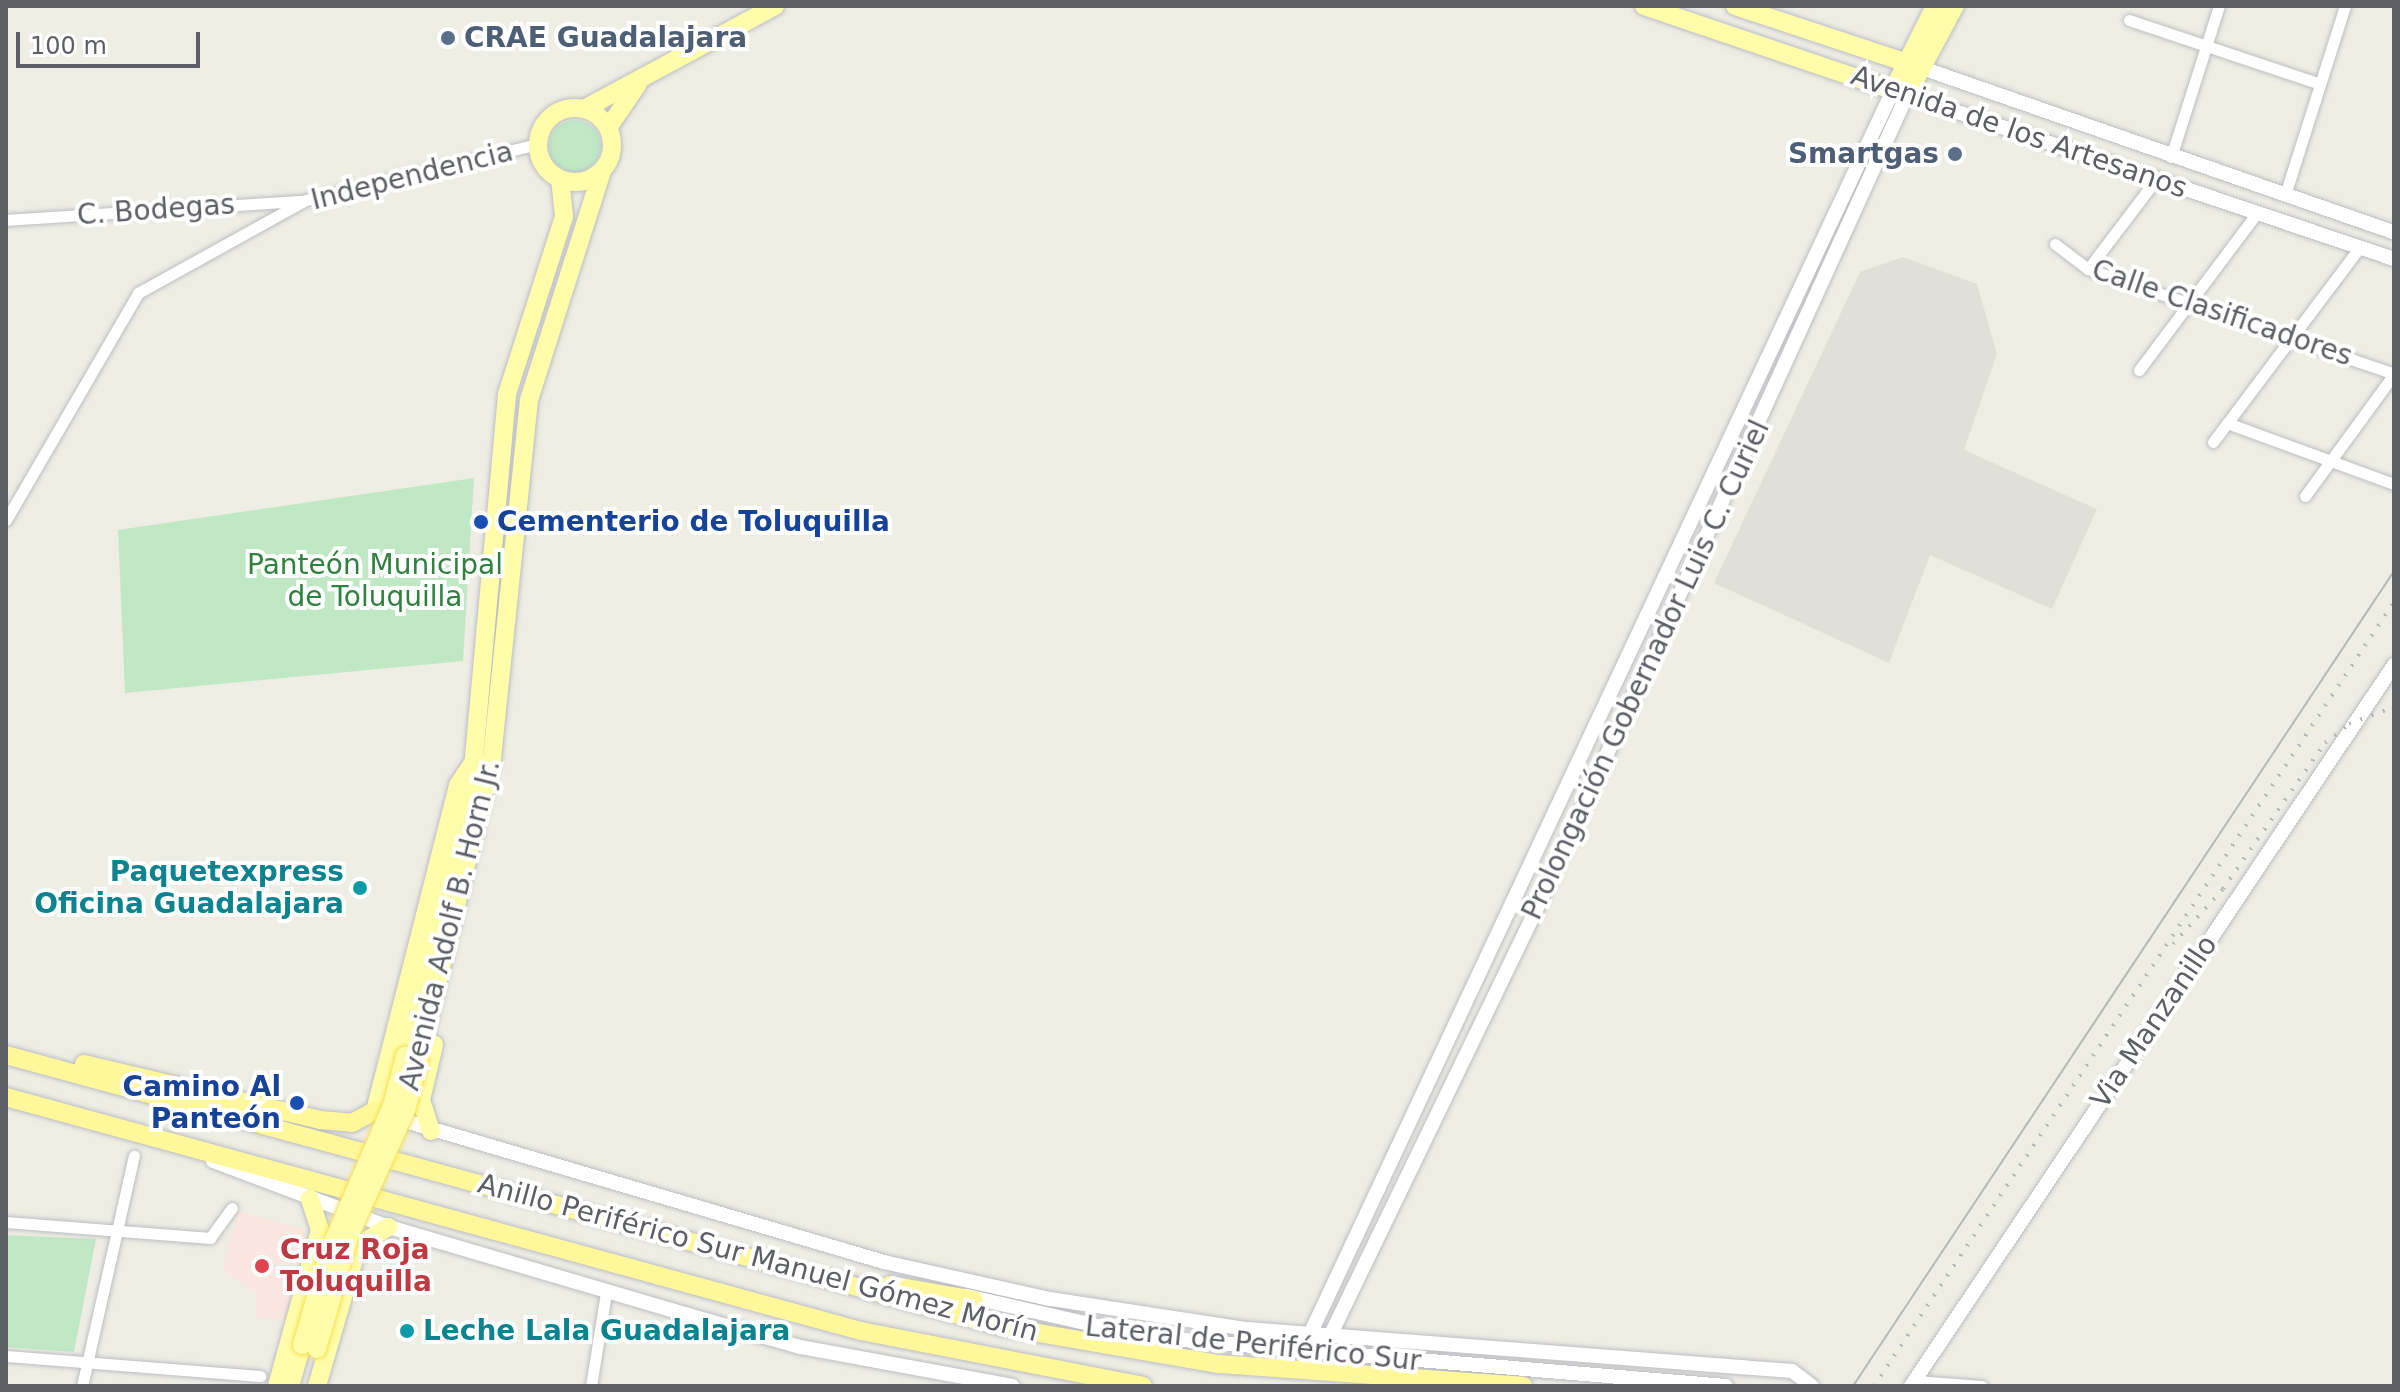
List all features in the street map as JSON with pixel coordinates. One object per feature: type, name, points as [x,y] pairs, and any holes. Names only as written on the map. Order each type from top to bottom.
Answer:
[{"type":"highway","points":[[6,1054],[320,1120],[352,1123],[375,1111]]},
{"type":"highway","name":"Anillo Periférico Sur Manuel Gómez Morín","points":[[6,1054],[781,1266],[1097,1347],[1380,1380],[1523,1386]]},
{"type":"highway","name":"Anillo Periférico Sur Manuel Gómez Morín","points":[[6,1097],[178,1147],[861,1331],[1143,1386]]},
{"type":"highway","points":[[781,1266],[974,1300]]},
{"type":"main road","points":[[584,109],[608,128],[612,151],[602,171],[582,182],[560,179],[544,165],[538,144],[552,116],[584,109],[775,6]]},
{"type":"main road","name":"Avenida de los Artesanos","points":[[1644,6],[1900,93]]},
{"type":"main road","name":"Avenida de los Artesanos","points":[[1735,6],[1915,65]]},
{"type":"main road","name":"Prolongación Gobernador Luis C. Curiel","points":[[1915,65],[1935,6]]},
{"type":"main road","name":"Prolongación Gobernador Luis C. Curiel","points":[[1900,93],[1955,6]]},
{"type":"main road","points":[[608,128],[645,75]]},
{"type":"main road","name":"Avenida Adolf B. Horn Jr.","points":[[306,1386],[309,1347],[330,1249],[412,1057],[484,758],[529,400],[602,171]]},
{"type":"main road","name":"Avenida Adolf B. Horn Jr.","points":[[484,758],[507,394],[564,216],[560,179]]},
{"type":"main road","points":[[375,1111],[458,785],[484,758],[497,791],[423,1089],[421,1112],[431,1131]]},
{"type":"main road","points":[[385,1079],[403,1091],[423,1089]]},
{"type":"main road","points":[[277,1386],[321,1221],[310,1199]]},
{"type":"main road","points":[[317,1386],[362,1238],[389,1227]]},
{"type":"main road","points":[[310,1267],[323,1254],[336,1255],[348,1276]]},
{"type":"main road","points":[[295,1323],[332,1334]]},
{"type":"main road","name":"Avenida Adolf B. Horn Jr.","points":[[290,1386],[309,1347]]},
{"type":"street","points":[[2171,157],[2219,6]]},
{"type":"street","points":[[2285,195],[2345,6]]},
{"type":"street","points":[[2129,20],[2320,84]]},
{"type":"street","name":"Avenida de los Artesanos","points":[[1915,65],[2171,157],[2394,232]]},
{"type":"street","name":"Avenida de los Artesanos","points":[[1900,93],[2393,257]]},
{"type":"street","name":"Prolongación Gobernador Luis C. Curiel","points":[[1312,1330],[1900,93]]},
{"type":"street","name":"Prolongación Gobernador Luis C. Curiel","points":[[1332,1332],[1543,896],[1900,93]]},
{"type":"street","name":"Independencia","points":[[6,520],[138,293],[306,200],[538,144]]},
{"type":"street","points":[[2088,269],[2157,178]]},
{"type":"street","points":[[2229,203],[2238,179]]},
{"type":"street","name":"C. Bodegas","points":[[6,220],[306,200]]},
{"type":"street","points":[[2139,370],[2257,213]]},
{"type":"street","name":"Calle Clasificadores","points":[[2055,244],[2088,269],[2394,374]]},
{"type":"street","points":[[2213,442],[2359,248]]},
{"type":"street","points":[[2305,496],[2394,374]]},
{"type":"street","points":[[2227,423],[2394,484]]},
{"type":"street","name":"Via Manzanillo","points":[[1913,1383],[2394,665]]},
{"type":"street","points":[[375,1111],[431,1131],[884,1262],[1163,1320],[1792,1371],[1812,1386]]},
{"type":"street","points":[[178,1147],[389,1227],[606,1292],[885,1364],[1012,1386]]},
{"type":"street","points":[[82,1386],[134,1156]]},
{"type":"street","points":[[6,1222],[213,1238],[232,1208]]},
{"type":"street","name":"Lateral de Periférico Sur","points":[[884,1262],[974,1300],[1147,1337],[1726,1386]]},
{"type":"street","points":[[591,1386],[606,1292]]},
{"type":"street","points":[[6,1356],[260,1376]]},
{"type":"street","points":[[885,1364],[933,1382],[959,1386]]},
{"type":"street","points":[[1913,1383],[1982,1386]]},
{"type":"shaded area","points":[[1903,257],[1977,284],[1997,354],[1964,450],[2097,509],[2052,609],[1930,555],[1889,663],[1714,583],[1860,272]]},
{"type":"shaded area","name":"Cruz Roja Toluquilla","points":[[239,1211],[305,1230],[286,1320],[255,1317],[256,1292],[222,1269]]},
{"type":"green space","points":[[575,120],[594,127],[601,146],[594,165],[575,172],[556,165],[549,146],[556,127]]},
{"type":"green space","name":"Panteón Municipal de Toluquilla","points":[[474,478],[463,661],[125,693],[118,530]]},
{"type":"green space","points":[[6,1235],[96,1239],[74,1352],[6,1347]]},
{"type":"tram line","points":[[1853,1386],[2394,571]]},
{"type":"railway","points":[[1874,1386],[2394,602]]},
{"type":"railway","points":[[2173,944],[2223,889],[2325,743],[2349,724],[2394,707]]},
{"type":"place","name":"CRAE Guadalajara","points":[[448,38]]},
{"type":"place","name":"Smartgas","points":[[1955,154]]},
{"type":"place","name":"Cementerio de Toluquilla","points":[[481,522]]},
{"type":"place","name":"Paquetexpress Oficina Guadalajara","points":[[360,888]]},
{"type":"place","name":"Camino Al Panteón","points":[[297,1103]]},
{"type":"place","name":"Cruz Roja Toluquilla","points":[[262,1266]]},
{"type":"place","name":"Leche Lala Guadalajara","points":[[407,1331]]}]
